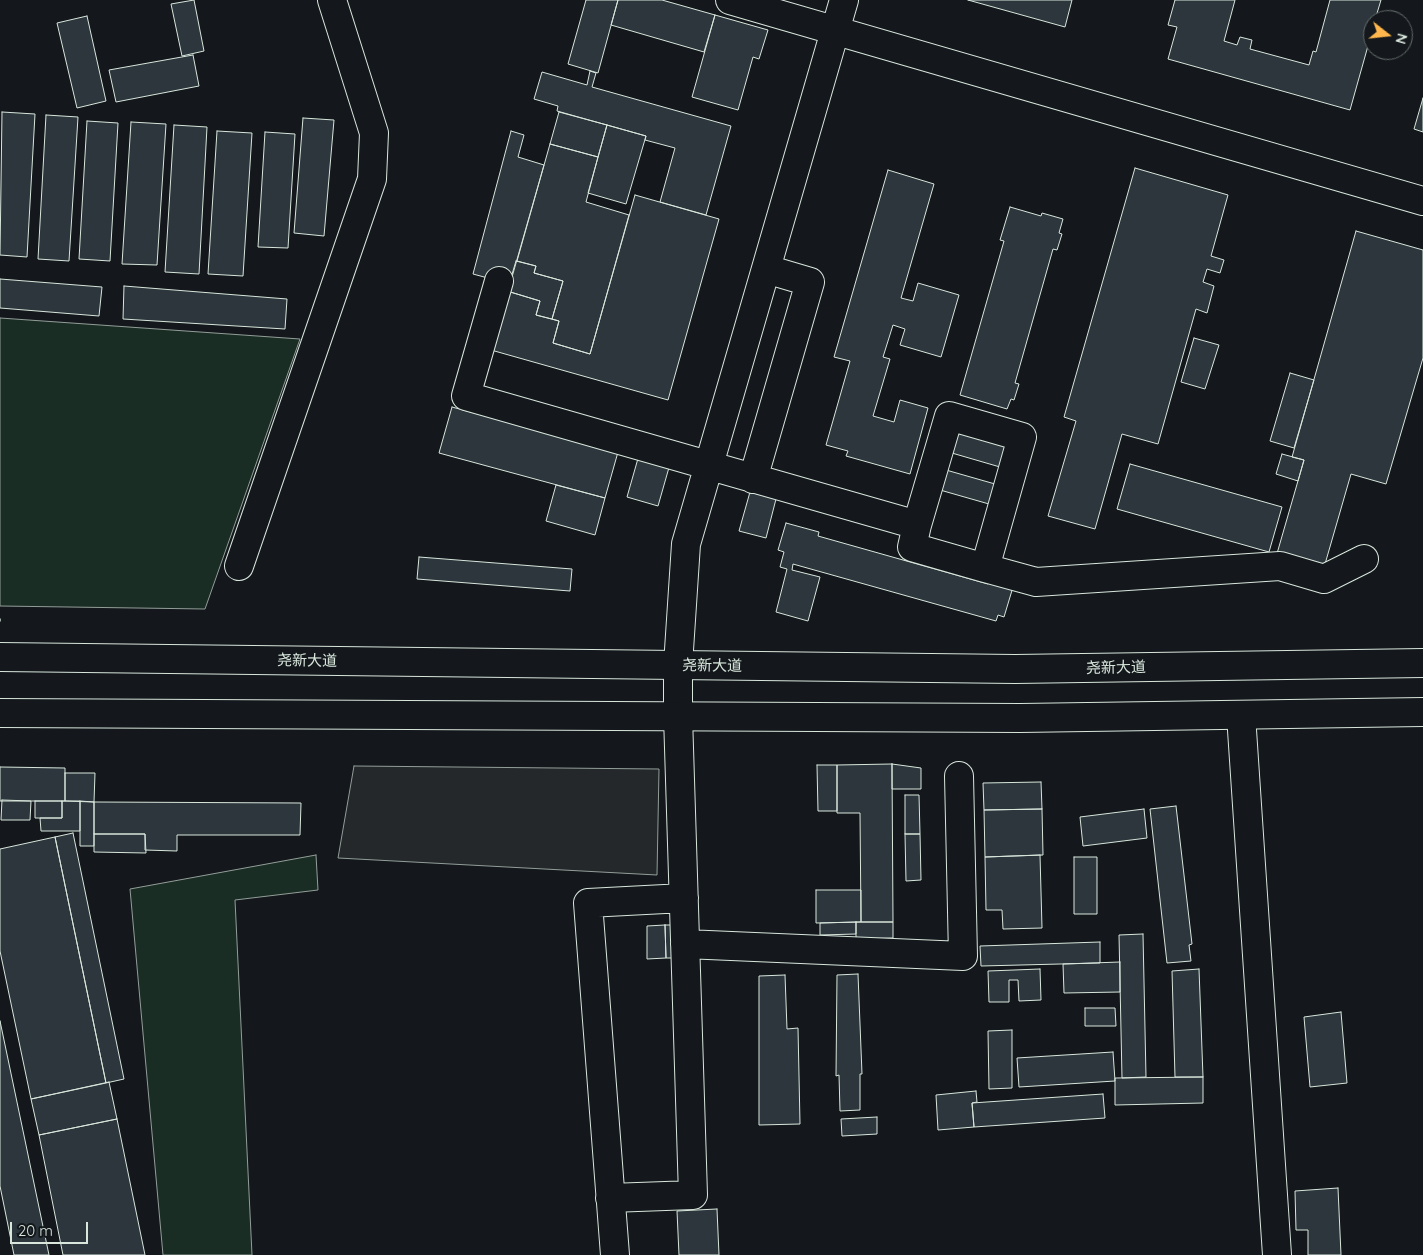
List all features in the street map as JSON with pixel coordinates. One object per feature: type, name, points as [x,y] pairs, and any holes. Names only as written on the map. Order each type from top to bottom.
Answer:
[{"type":"main road","points":[[240,566],[372,179],[374,133],[332,0]]},
{"type":"main road","points":[[730,0],[836,29],[1423,200]]},
{"type":"main road","points":[[610,1198],[693,1195],[678,716],[678,665],[686,544],[844,0]]},
{"type":"main road","points":[[753,479],[810,282],[766,269]]},
{"type":"main road","points":[[499,281],[466,396],[708,467],[917,525]]},
{"type":"main road","points":[[985,568],[1022,437],[949,416],[912,547],[985,568],[1036,582],[1280,566],[1324,579],[1364,559]]},
{"type":"main road","name":"尧新大道","points":[[0,657],[1015,669],[1423,663]]},
{"type":"main road","points":[[0,713],[1020,718],[1423,712]]},
{"type":"main road","points":[[1241,715],[1277,1255]]},
{"type":"main road","points":[[685,944],[963,956],[959,776]]},
{"type":"main road","points":[[615,1255],[588,903],[684,898]]},
{"type":"green space","points":[[0,318],[300,339],[205,609],[0,606]]},
{"type":"green space","points":[[316,855],[318,890],[235,900],[252,1255],[163,1255],[130,889]]},
{"type":"shaded area","points":[[354,766],[659,769],[657,875],[338,858]]},
{"type":"building","points":[[194,0],[204,51],[182,56],[171,4]]},
{"type":"building","points":[[586,0],[618,0],[598,73],[568,64]]},
{"type":"building","points":[[618,0],[662,0],[715,15],[704,52],[611,25]]},
{"type":"building","points":[[968,0],[1072,0],[1065,27]]},
{"type":"building","points":[[1175,0],[1235,0],[1224,41],[1237,45],[1240,37],[1252,40],[1250,49],[1309,65],[1313,51],[1316,52],[1330,0],[1381,0],[1378,10],[1363,10],[1364,60],[1350,110],[1168,59],[1177,27],[1168,25]]},
{"type":"building","points":[[715,15],[768,30],[759,59],[753,57],[738,110],[692,97]]},
{"type":"building","points":[[87,16],[106,101],[77,108],[57,23]]},
{"type":"building","points":[[193,55],[199,86],[116,102],[109,70]]},
{"type":"building","points":[[590,71],[596,73],[592,87],[731,126],[706,215],[660,202],[675,148],[645,140],[646,136],[557,111],[558,106],[534,99],[542,72],[587,85]]},
{"type":"building","points":[[1423,98],[1423,132],[1414,129]]},
{"type":"building","points":[[2,112],[35,114],[27,257],[0,255]]},
{"type":"building","points":[[559,112],[607,125],[598,157],[550,144]]},
{"type":"building","points":[[46,115],[78,117],[69,261],[38,259]]},
{"type":"building","points":[[303,118],[334,120],[324,236],[294,233]]},
{"type":"building","points":[[87,121],[118,123],[110,261],[79,259]]},
{"type":"building","points":[[131,122],[166,124],[157,265],[122,264]]},
{"type":"building","points":[[174,125],[207,127],[199,274],[165,272]]},
{"type":"building","points":[[607,125],[646,136],[626,204],[588,193]]},
{"type":"building","points":[[217,131],[252,133],[243,276],[208,274]]},
{"type":"building","points":[[511,131],[524,135],[518,157],[544,165],[510,284],[473,274]]},
{"type":"building","points":[[265,132],[295,134],[288,248],[258,247]]},
{"type":"building","points":[[550,144],[598,157],[586,202],[629,215],[590,354],[553,343],[559,321],[552,319],[563,281],[534,273],[536,266],[517,261]]},
{"type":"building","points":[[1135,168],[1228,195],[1211,256],[1224,260],[1220,273],[1207,269],[1203,282],[1214,286],[1207,313],[1196,309],[1158,444],[1122,434],[1095,529],[1048,516],[1076,421],[1064,417]]},
{"type":"building","points":[[888,170],[934,184],[901,298],[913,301],[918,283],[959,295],[941,357],[900,345],[905,329],[893,325],[883,357],[890,359],[873,416],[894,422],[900,400],[928,408],[910,474],[846,456],[848,451],[826,445],[850,361],[834,357]]},
{"type":"building","points":[[635,195],[719,219],[668,400],[491,350],[507,291],[540,301],[536,315],[559,321],[553,343],[590,354]]},
{"type":"building","points":[[1010,207],[1041,216],[1042,213],[1063,219],[1059,233],[1062,234],[1057,250],[1053,249],[1015,383],[1019,384],[1014,400],[1011,399],[1007,409],[960,395],[1004,241],[1000,240]]},
{"type":"building","points":[[1356,231],[1423,250],[1423,358],[1386,484],[1351,474],[1323,571],[1276,557],[1304,460],[1292,457]]},
{"type":"building","points":[[516,261],[536,266],[534,273],[563,281],[552,319],[536,315],[540,301],[507,291]]},
{"type":"building","points":[[0,279],[102,287],[99,316],[0,308]]},
{"type":"building","points":[[124,286],[287,299],[285,329],[123,319]]},
{"type":"building","points":[[1194,338],[1219,345],[1205,389],[1181,382]]},
{"type":"building","points":[[1290,373],[1314,380],[1294,448],[1270,441]]},
{"type":"building","points":[[452,407],[618,452],[605,498],[439,453]]},
{"type":"building","points":[[950,431],[1005,446],[1000,467],[945,451]]},
{"type":"building","points":[[1282,454],[1304,460],[1298,481],[1276,474]]},
{"type":"building","points":[[639,455],[670,464],[658,506],[627,497]]},
{"type":"building","points":[[1130,464],[1282,507],[1269,552],[1117,509]]},
{"type":"building","points":[[939,468],[995,484],[989,504],[933,488]]},
{"type":"building","points":[[556,485],[605,498],[595,535],[546,521]]},
{"type":"building","points":[[750,492],[776,499],[766,538],[739,531]]},
{"type":"building","points":[[786,523],[819,532],[818,536],[988,584],[989,581],[1013,587],[1004,617],[998,615],[996,621],[793,564],[792,570],[820,577],[808,621],[776,612],[787,569],[780,567],[784,552],[778,550]]},
{"type":"building","points":[[419,557],[572,569],[570,591],[417,579]]},
{"type":"building","points":[[892,764],[921,768],[921,789],[892,789]]},
{"type":"building","points":[[892,764],[893,922],[861,922],[860,813],[837,813],[837,765]]},
{"type":"building","points":[[817,765],[837,765],[837,811],[818,811]]},
{"type":"building","points":[[0,767],[65,768],[65,801],[0,801]]},
{"type":"building","points":[[65,773],[95,773],[94,802],[65,801]]},
{"type":"building","points":[[1041,782],[1042,809],[984,810],[983,783]]},
{"type":"building","points":[[905,795],[919,795],[920,834],[905,834]]},
{"type":"building","points":[[2,800],[31,801],[30,820],[1,820]]},
{"type":"building","points":[[35,801],[62,801],[62,818],[35,818]]},
{"type":"building","points":[[62,801],[80,801],[80,831],[41,831],[40,818],[62,818]]},
{"type":"building","points":[[80,801],[94,802],[94,846],[80,846]]},
{"type":"building","points":[[94,802],[301,803],[300,835],[177,835],[177,851],[145,850],[145,834],[94,834]]},
{"type":"building","points":[[1176,806],[1192,944],[1189,945],[1191,961],[1167,963],[1150,809]]},
{"type":"building","points":[[1042,809],[1043,855],[985,857],[984,810]]},
{"type":"building","points":[[1144,809],[1147,838],[1083,846],[1080,817]]},
{"type":"building","points":[[73,833],[124,1079],[106,1083],[55,837]]},
{"type":"building","points":[[94,834],[145,834],[146,853],[94,852]]},
{"type":"building","points":[[905,834],[920,834],[921,880],[906,881]]},
{"type":"building","points":[[55,837],[106,1083],[31,1099],[0,951],[0,849]]},
{"type":"building","points":[[1040,855],[1042,928],[1003,929],[1002,910],[986,910],[985,857]]},
{"type":"building","points":[[1074,857],[1097,857],[1097,914],[1074,914]]},
{"type":"building","points":[[816,890],[861,890],[861,922],[816,923]]},
{"type":"building","points":[[856,922],[856,934],[820,935],[820,923]]},
{"type":"building","points":[[856,922],[893,922],[893,938],[856,939]]},
{"type":"building","points":[[665,925],[666,958],[647,959],[647,926]]},
{"type":"building","points":[[665,925],[678,925],[678,958],[666,958]]},
{"type":"building","points":[[1143,934],[1146,1077],[1122,1078],[1119,935]]},
{"type":"building","points":[[1100,942],[1100,963],[981,966],[980,946]]},
{"type":"building","points":[[1120,962],[1120,992],[1064,993],[1063,964]]},
{"type":"building","points":[[1040,969],[1041,1000],[1019,1001],[1018,980],[1009,980],[1009,1002],[989,1002],[988,971]]},
{"type":"building","points":[[1199,969],[1203,1077],[1175,1077],[1172,971]]},
{"type":"building","points":[[858,974],[862,1074],[860,1074],[860,1110],[840,1111],[839,1075],[836,1076],[837,975]]},
{"type":"building","points":[[785,975],[787,1029],[798,1028],[800,1124],[759,1125],[759,976]]},
{"type":"building","points":[[1085,1008],[1115,1008],[1116,1026],[1085,1026]]},
{"type":"building","points":[[1341,1012],[1347,1083],[1310,1087],[1304,1017]]},
{"type":"building","points":[[0,1021],[49,1255],[14,1255],[0,1186]]},
{"type":"building","points":[[1012,1030],[1012,1088],[989,1089],[988,1031]]},
{"type":"building","points":[[1113,1052],[1115,1081],[1019,1087],[1017,1058]]},
{"type":"building","points":[[1203,1077],[1203,1103],[1115,1105],[1115,1078]]},
{"type":"building","points":[[109,1082],[117,1119],[39,1135],[31,1099]]},
{"type":"building","points":[[976,1091],[977,1102],[972,1103],[974,1127],[938,1130],[936,1095]]},
{"type":"building","points":[[1103,1094],[1105,1118],[974,1127],[972,1103]]},
{"type":"building","points":[[877,1117],[877,1134],[842,1136],[841,1119]]},
{"type":"building","points":[[117,1119],[145,1255],[63,1255],[39,1135]]},
{"type":"building","points":[[1338,1188],[1341,1255],[1308,1255],[1308,1230],[1296,1230],[1295,1191]]},
{"type":"building","points":[[717,1209],[719,1255],[679,1255],[677,1211]]}]
